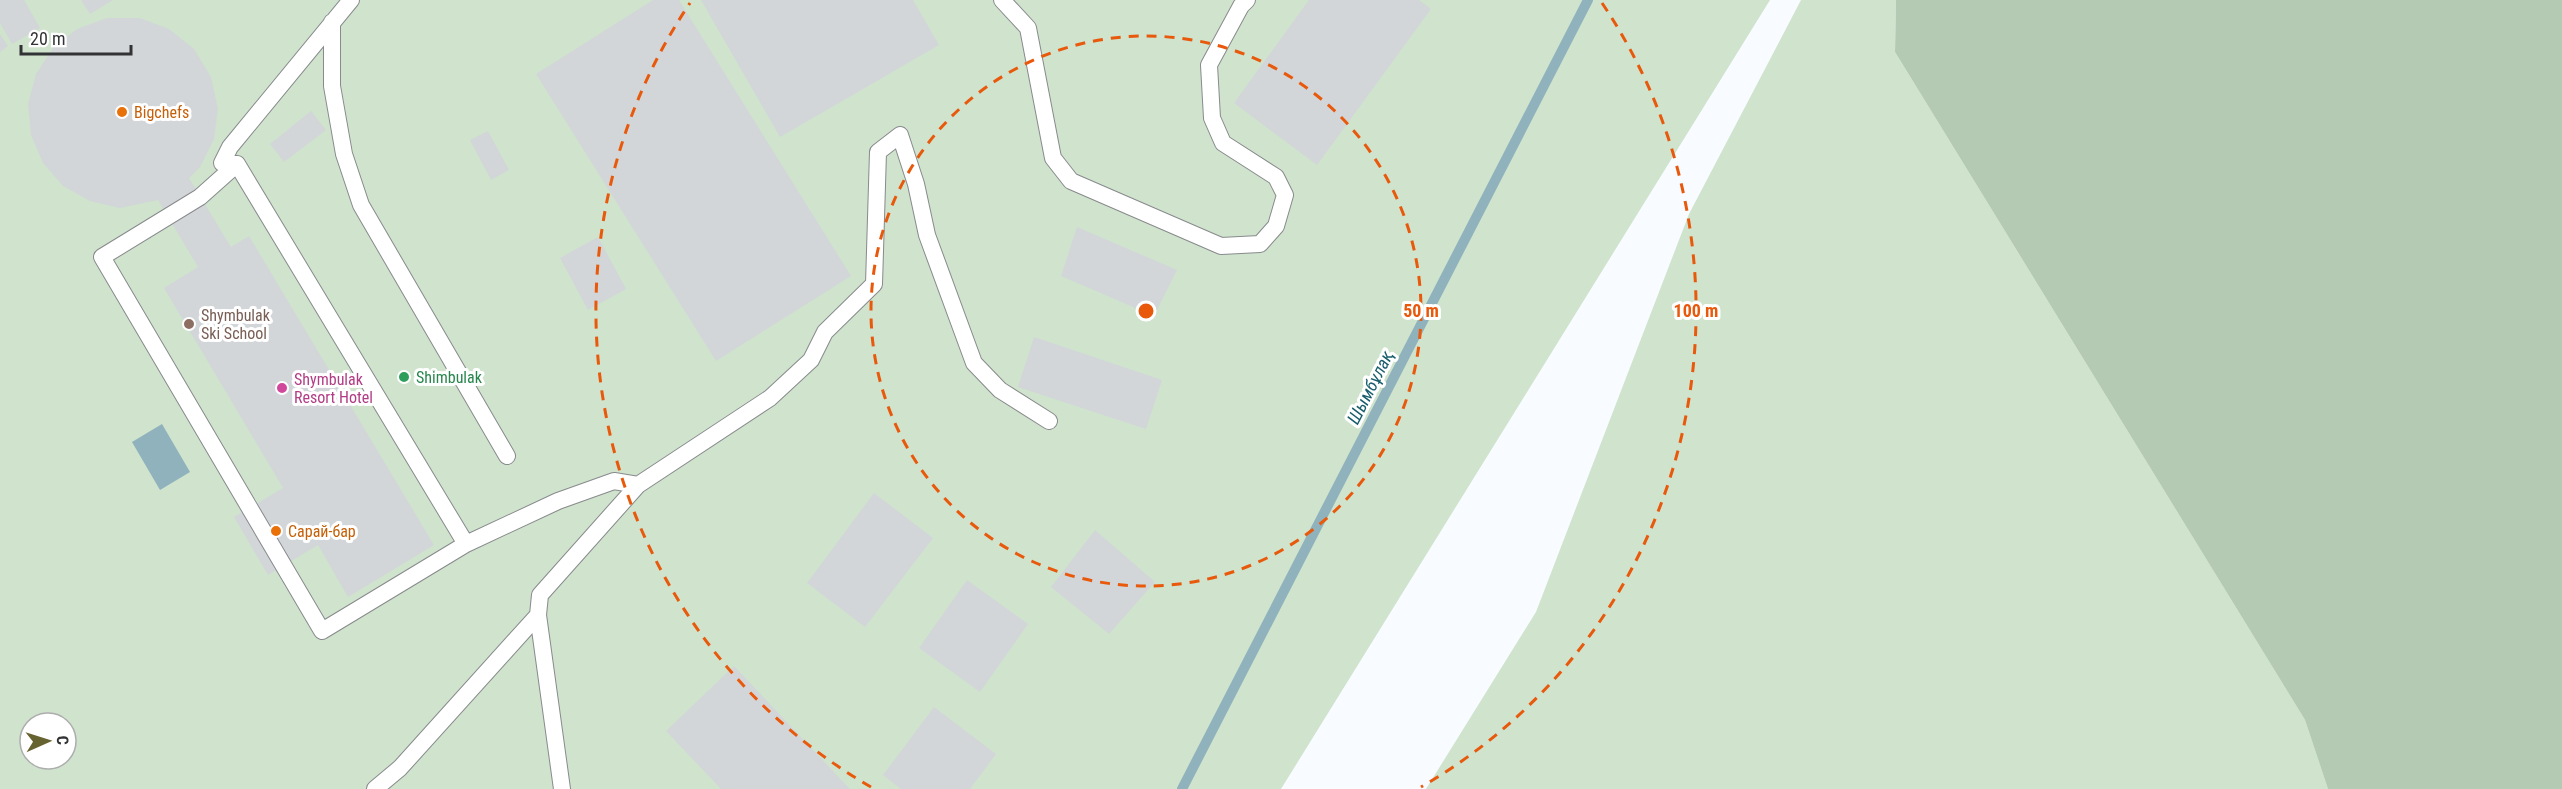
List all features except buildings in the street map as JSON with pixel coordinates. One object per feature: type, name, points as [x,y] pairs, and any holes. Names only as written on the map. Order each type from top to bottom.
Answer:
[{"type":"lane","points":[[237,164],[222,163],[230,147],[351,0]]},
{"type":"lane","points":[[1002,0],[1028,28],[1053,158],[1071,181],[1221,246],[1260,244],[1276,226],[1286,195],[1276,177],[1223,143],[1212,118],[1209,65],[1241,6],[1247,0]]},
{"type":"lane","points":[[332,22],[332,86],[344,154],[361,205],[507,456]]},
{"type":"lane","points":[[562,789],[538,615],[540,595],[638,485],[770,398],[812,360],[825,332],[874,284],[878,152],[900,135],[916,184],[927,235],[974,363],[1000,390],[1049,421]]},
{"type":"lane","points":[[237,164],[466,544]]},
{"type":"lane","points":[[237,164],[200,198],[102,257],[321,631],[466,544],[558,501],[614,481],[638,485]]},
{"type":"lane","points":[[375,789],[400,768],[538,615]]},
{"type":"green space","points":[[0,0],[1770,0],[1281,789],[0,789]]},
{"type":"green space","points":[[1801,0],[1896,0],[1895,52],[2305,720],[2328,789],[1426,789],[1536,612],[1689,214]]},
{"type":"green space","points":[[1896,0],[2562,0],[2562,789],[2328,789],[2305,720],[1895,52]]},
{"type":"water","points":[[162,424],[190,472],[160,490],[132,442]]},
{"type":"waterway","name":"Шымбұлақ","points":[[1182,789],[1588,0]]},
{"type":"place","name":"Bigchefs","points":[[122,112]]},
{"type":"place","name":"Shymbulak Ski School","points":[[189,324]]},
{"type":"place","name":"Shimbulak","points":[[404,377]]},
{"type":"place","name":"Shymbulak Resort Hotel","points":[[282,388]]},
{"type":"place","name":"Сарай-бар","points":[[276,531]]}]
